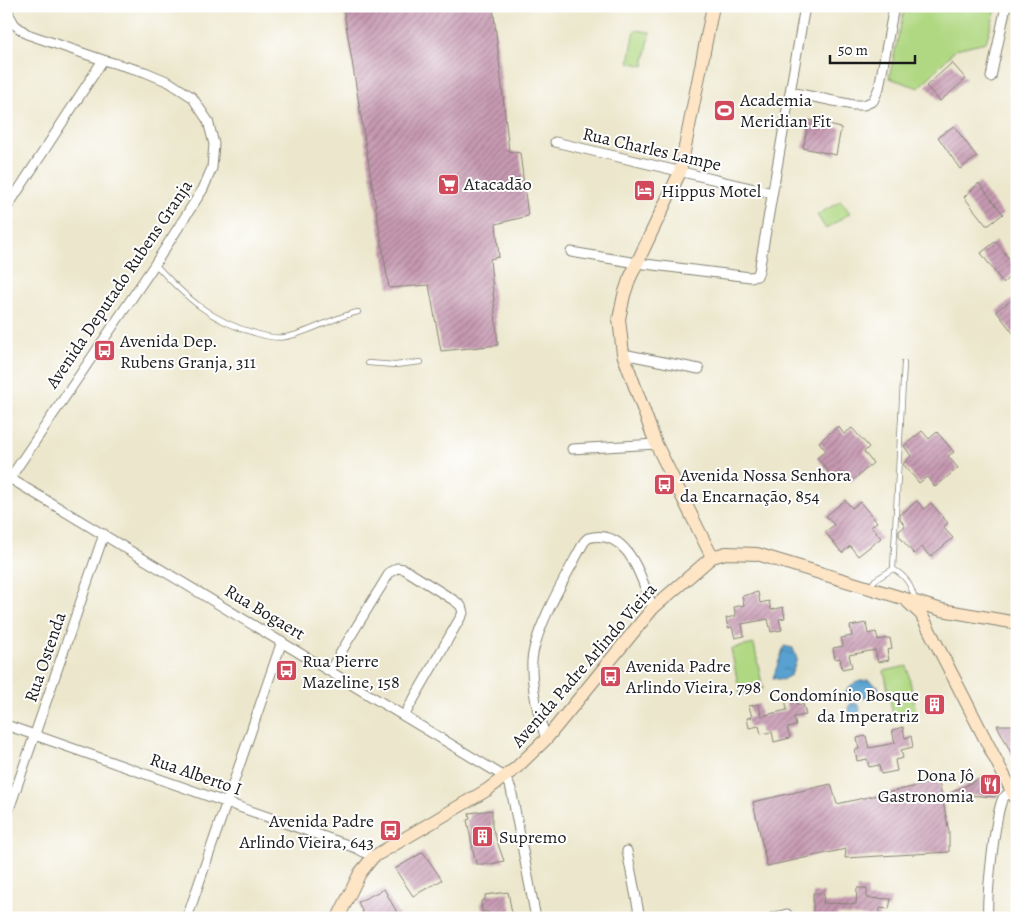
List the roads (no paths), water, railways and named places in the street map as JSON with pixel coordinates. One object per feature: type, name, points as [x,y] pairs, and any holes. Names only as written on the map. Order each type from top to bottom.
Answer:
[{"type":"main road","points":[[713,6],[680,172],[637,263],[624,295],[619,319],[622,354],[656,444],[712,557],[726,553],[757,554],[898,597],[918,608],[942,610],[1017,623]]},
{"type":"main road","name":"Avenida Padre Arlindo Vieira","points":[[338,918],[360,873],[373,857],[505,777],[546,739],[653,608],[712,557]]},
{"type":"main road","points":[[918,608],[1014,796]]},
{"type":"street","name":"Avenida Deputado Rubens Granja","points":[[7,480],[155,264],[203,189],[212,168],[214,144],[208,121],[192,98],[169,82],[145,72],[27,34],[15,25],[8,15],[8,6]]},
{"type":"street","points":[[570,252],[637,263],[755,276],[759,271],[805,6]]},
{"type":"street","points":[[790,92],[853,105],[864,106],[874,101],[879,88],[894,6]]},
{"type":"street","points":[[991,77],[1006,6]]},
{"type":"street","points":[[6,209],[103,60]]},
{"type":"street","name":"Rua Charles Lampe","points":[[555,142],[772,193]]},
{"type":"street","points":[[622,354],[699,369]]},
{"type":"street","points":[[572,448],[656,444]]},
{"type":"street","name":"Rua Bogaert","points":[[7,480],[104,534],[505,777]]},
{"type":"street","name":"Rua Ostenda","points":[[6,818],[104,534]]},
{"type":"street","points":[[546,739],[541,723],[532,669],[534,650],[548,612],[584,542],[588,538],[607,536],[620,542],[629,552],[653,608]]},
{"type":"street","points":[[330,670],[390,572],[397,568],[404,569],[455,601],[461,606],[464,613],[404,716]]},
{"type":"street","points":[[187,918],[282,641]]},
{"type":"street","name":"Rua Alberto I","points":[[6,725],[356,848],[373,857]]},
{"type":"street","points":[[505,777],[511,789],[536,918]]},
{"type":"street","points":[[988,918],[989,881],[999,816],[1004,798],[1014,796]]},
{"type":"street","points":[[627,851],[640,918]]},
{"type":"street","points":[[771,918],[787,914]]},
{"type":"lane","points":[[155,264],[188,299],[209,315],[227,325],[269,337],[284,337],[341,315],[358,312]]},
{"type":"lane","points":[[368,363],[395,364],[421,362]]},
{"type":"lane","points":[[893,569],[904,363]]},
{"type":"lane","points":[[869,589],[875,580],[893,569]]},
{"type":"lane","points":[[893,569],[905,576],[909,581],[918,608]]},
{"type":"water","points":[[784,646],[793,648],[797,659],[791,675],[782,680],[773,678]]},
{"type":"water","points":[[868,680],[878,686],[880,694],[847,702],[845,693],[849,687],[858,682]]},
{"type":"water","points":[[854,703],[860,709],[854,715],[848,709]]},
{"type":"place","name":"Academia Meridian Fit","points":[[724,110]]},
{"type":"place","name":"Atacadão","points":[[448,184]]},
{"type":"place","name":"Hippus Motel","points":[[645,191]]},
{"type":"place","name":"Avenida Dep. Rubens Granja, 311","points":[[104,351]]},
{"type":"place","name":"Avenida Nossa Senhora da Encarnação, 854","points":[[664,485]]},
{"type":"place","name":"Rua Pierre Mazeline, 158","points":[[286,671]]},
{"type":"place","name":"Avenida Padre Arlindo Vieira, 798","points":[[610,676]]},
{"type":"place","name":"Condomínio Bosque da Imperatriz","points":[[935,705]]},
{"type":"place","name":"Dona Jô Gastronomia","points":[[990,785]]},
{"type":"place","name":"Avenida Padre Arlindo Vieira, 643","points":[[390,831]]},
{"type":"place","name":"Supremo","points":[[483,837]]}]
